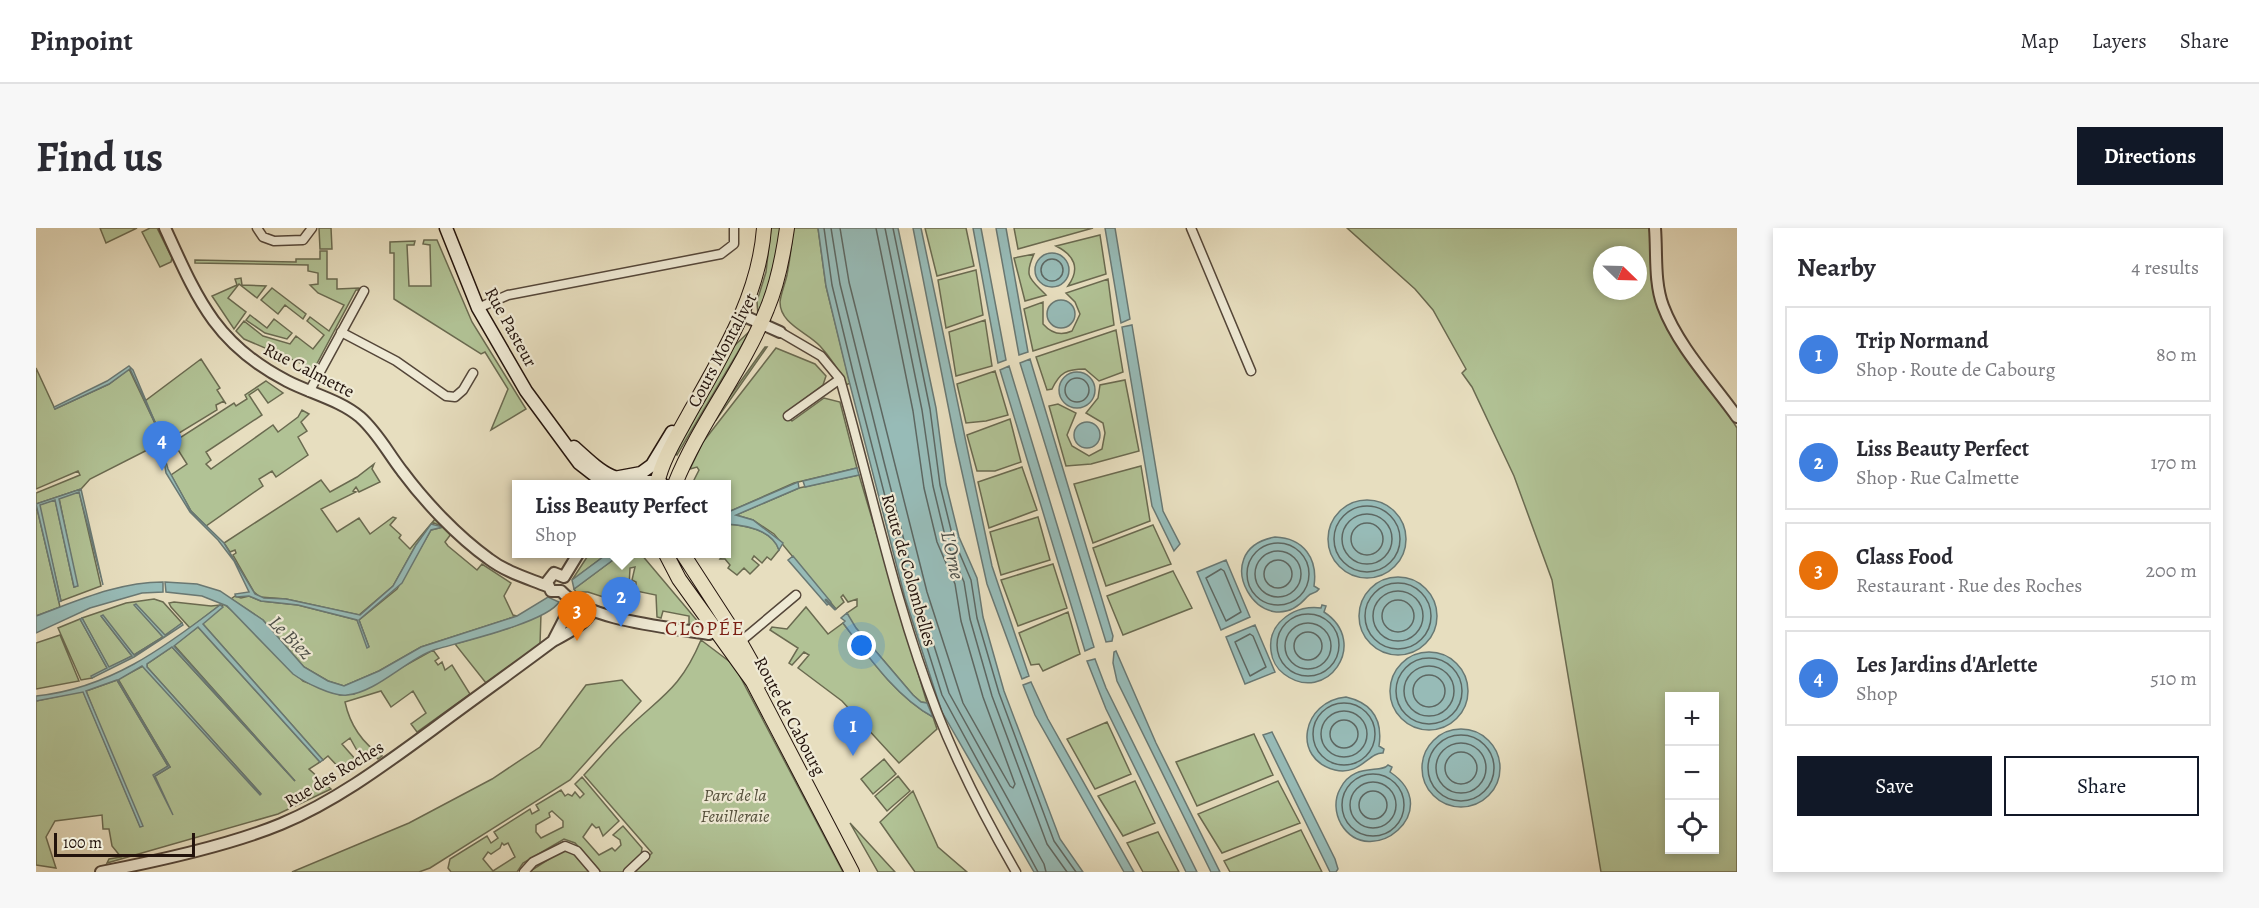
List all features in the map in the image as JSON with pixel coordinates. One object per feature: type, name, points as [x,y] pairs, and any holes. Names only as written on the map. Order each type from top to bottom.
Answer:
[{"type":"main road","name":"Rue Pasteur","points":[[446,228],[478,308],[526,391],[560,434],[609,480]]},
{"type":"main road","name":"Cours Montalivet","points":[[660,480],[677,436],[742,315],[757,271],[764,228]]},
{"type":"main road","name":"Cours Montalivet","points":[[677,480],[700,430],[761,324],[776,285],[787,228]]},
{"type":"main road","points":[[618,480],[641,473],[652,465],[701,385],[709,377]]},
{"type":"main road","name":"Route de Cabourg","points":[[668,558],[679,579],[718,630],[753,682],[852,872]]},
{"type":"main road","name":"Route de Cabourg","points":[[685,558],[741,642],[862,872]]},
{"type":"street","name":"Rue Calmette","points":[[165,228],[202,305],[224,336],[261,366],[360,417],[384,444],[402,471],[423,496],[488,558],[518,575],[547,586]]},
{"type":"street","points":[[257,228],[263,237],[278,241],[303,240],[312,228]]},
{"type":"street","points":[[478,308],[508,295],[721,254],[734,244],[734,228]]},
{"type":"street","points":[[1191,228],[1251,371]]},
{"type":"street","points":[[1655,228],[1657,279],[1662,305],[1677,333],[1737,417]]},
{"type":"street","points":[[309,392],[364,291]]},
{"type":"street","name":"Route de Colombelles","points":[[742,315],[780,332],[821,356],[840,380],[893,580],[937,711],[963,773],[1016,872]]},
{"type":"street","points":[[341,332],[396,361],[446,396],[455,397],[463,390],[472,373]]},
{"type":"street","points":[[788,416],[840,380]]},
{"type":"street","points":[[564,577],[576,558]]},
{"type":"street","points":[[558,573],[564,577],[566,585],[561,591],[555,592],[547,586],[550,575],[558,573]]},
{"type":"street","points":[[561,591],[573,602],[592,611],[709,634],[718,630]]},
{"type":"street","points":[[741,642],[796,595]]},
{"type":"street","name":"Rue des Roches","points":[[553,641],[573,602]]},
{"type":"street","name":"Rue des Roches","points":[[101,872],[145,864],[236,838],[280,824],[315,807],[392,760],[553,641],[566,634],[590,616],[592,611]]},
{"type":"street","points":[[524,872],[533,862],[565,846],[574,848],[596,872]]},
{"type":"street","points":[[628,872],[645,856]]},
{"type":"green space","points":[[100,228],[137,228],[106,243]]},
{"type":"green space","points":[[150,228],[157,228],[172,258],[171,262],[160,267],[142,232]]},
{"type":"green space","points":[[319,228],[331,228],[332,249],[320,249]]},
{"type":"green space","points":[[771,228],[782,228],[777,260],[758,317],[757,301],[766,272]]},
{"type":"green space","points":[[793,228],[818,228],[826,286],[850,383],[846,385],[824,351],[815,341],[789,322],[781,310],[780,302],[788,269]]},
{"type":"green space","points":[[925,228],[966,228],[974,266],[937,276]]},
{"type":"green space","points":[[1014,228],[1093,228],[1018,249]]},
{"type":"green space","points":[[1347,228],[1650,228],[1651,278],[1656,299],[1737,428],[1737,872],[1601,872],[1552,580],[1514,476],[1472,387],[1462,373],[1466,369],[1433,310],[1415,289]]},
{"type":"green space","points":[[1100,235],[1106,274],[1068,286],[1074,273],[1074,263],[1056,246]]},
{"type":"green space","points":[[424,240],[437,240],[472,322],[526,409],[491,430],[508,389],[485,352],[481,354],[394,299],[394,253],[390,253],[390,242],[415,241],[414,245],[407,245],[409,286],[431,286],[430,245],[423,244]]},
{"type":"green space","points":[[320,251],[327,251],[327,279],[337,279],[337,289],[359,288],[360,290],[356,290],[314,369],[244,339],[236,331],[244,321],[263,336],[290,344],[296,336],[313,349],[324,335],[307,321],[310,317],[329,331],[344,305],[318,293],[310,285],[318,284],[318,273],[308,271],[308,265],[195,263],[195,260],[296,262],[296,259],[320,259]]},
{"type":"green space","points":[[1034,254],[1029,268],[1030,278],[1046,295],[1025,301],[1014,258]]},
{"type":"green space","points":[[976,270],[983,315],[946,328],[938,280]]},
{"type":"green space","points":[[241,278],[242,285],[266,286],[257,298],[239,284],[228,298],[246,312],[234,329],[212,296],[237,285],[235,279]]},
{"type":"green space","points":[[1108,279],[1114,325],[1033,351],[1024,309],[1043,302],[1043,324],[1056,333],[1068,333],[1072,331],[1080,314],[1075,302],[1066,293]]},
{"type":"green space","points":[[272,288],[306,314],[303,319],[285,305],[278,314],[261,300]]},
{"type":"green space","points":[[250,315],[267,328],[274,319],[292,333],[287,339],[265,333],[246,320]]},
{"type":"green space","points":[[985,320],[992,366],[956,376],[949,332]]},
{"type":"green space","points":[[751,330],[677,455],[674,452],[734,346]]},
{"type":"green space","points":[[1116,330],[1123,372],[1099,381],[1085,369],[1073,370],[1061,375],[1052,389],[1047,390],[1036,357]]},
{"type":"green space","points":[[767,347],[716,420],[714,419]]},
{"type":"green space","points":[[776,348],[815,364],[826,376],[823,385],[786,413],[792,421],[824,398],[840,402],[857,468],[794,483],[731,511],[731,480],[694,480],[699,470],[697,467],[690,469],[703,442]]},
{"type":"green space","points":[[201,359],[220,388],[217,390],[226,404],[224,401],[216,405],[217,410],[171,438],[167,431],[164,433],[160,427],[158,428],[145,401]]},
{"type":"green space","points":[[36,368],[55,409],[109,384],[129,369],[160,434],[161,443],[90,479],[81,489],[36,504],[36,493],[80,475],[78,471],[36,489]]},
{"type":"green space","points":[[995,371],[1008,415],[966,423],[957,384]]},
{"type":"green space","points":[[1125,380],[1139,451],[1091,464],[1066,466],[1049,406],[1058,404],[1076,413],[1067,435],[1072,446],[1089,456],[1102,449],[1105,433],[1103,423],[1086,413],[1098,398],[1100,385]]},
{"type":"green space","points":[[266,381],[283,393],[268,403],[258,389],[249,395],[262,415],[206,452],[211,460],[206,464],[211,469],[273,425],[278,432],[298,417],[302,410],[309,414],[301,422],[307,431],[298,437],[308,455],[276,477],[272,471],[259,479],[263,486],[206,526],[191,511],[171,475],[187,464],[175,445],[178,439],[234,403],[236,406],[247,399],[245,395]]},
{"type":"green space","points":[[1010,419],[1021,462],[995,471],[977,471],[967,435]]},
{"type":"green space","points":[[374,464],[372,469],[380,482],[359,492],[356,487],[353,491],[356,492],[321,509],[337,532],[359,518],[370,534],[393,517],[396,518],[390,525],[401,535],[399,538],[410,549],[436,518],[451,534],[445,542],[448,546],[477,570],[482,564],[511,583],[504,596],[513,615],[517,616],[421,647],[379,671],[344,686],[328,681],[304,667],[263,620],[231,599],[235,596],[241,598],[249,596],[261,601],[298,605],[357,620],[369,647],[359,620],[397,589],[431,530],[443,527],[434,523],[416,545],[393,586],[359,615],[286,599],[260,597],[254,592],[233,555],[236,553],[235,550],[230,552],[224,543],[321,480],[330,492],[357,477]]},
{"type":"green space","points":[[1141,466],[1150,521],[1093,543],[1074,484]]},
{"type":"green space","points":[[1022,467],[1037,510],[989,528],[978,482]]},
{"type":"green space","points":[[859,475],[927,703],[921,702],[913,695],[850,621],[847,613],[857,606],[857,599],[848,602],[843,595],[841,597],[844,602],[836,609],[774,534],[753,520],[736,515],[799,488]]},
{"type":"green space","points":[[79,491],[101,586],[61,601],[39,505],[55,499],[74,587],[77,586],[59,498]]},
{"type":"green space","points":[[36,504],[60,607],[36,616]]},
{"type":"green space","points":[[1038,517],[1050,560],[1001,575],[990,532]]},
{"type":"green space","points":[[731,525],[749,527],[765,533],[776,543],[779,550],[771,560],[767,557],[762,563],[754,556],[752,559],[759,565],[750,574],[744,568],[737,575],[728,568],[730,565],[725,559],[720,559],[731,558]]},
{"type":"green space","points":[[1153,525],[1171,564],[1106,586],[1093,548]]},
{"type":"green space","points":[[586,558],[602,558],[572,580]]},
{"type":"green space","points":[[616,558],[644,558],[700,624],[689,624],[689,616],[663,611],[661,618],[657,617],[656,595],[636,591],[636,582],[632,580],[635,567],[630,568],[628,605],[588,592],[576,592],[574,589]]},
{"type":"green space","points":[[1053,564],[1067,608],[1018,626],[1001,580]]},
{"type":"green space","points":[[1173,571],[1192,608],[1123,635],[1107,596]]},
{"type":"green space","points":[[154,599],[163,602],[182,623],[165,636],[135,605],[163,637],[134,655],[101,616],[132,656],[109,668],[82,618],[126,603]]},
{"type":"green space","points":[[169,603],[220,605],[190,628],[171,607]]},
{"type":"green space","points":[[224,604],[241,618],[303,681],[340,695],[354,694],[433,650],[439,658],[435,661],[438,665],[442,662],[445,670],[452,665],[470,694],[417,732],[411,724],[426,713],[413,691],[391,707],[381,691],[345,702],[358,733],[382,756],[378,759],[374,754],[370,756],[367,751],[360,756],[350,738],[342,744],[356,760],[344,773],[328,756],[323,760],[202,623]]},
{"type":"green space","points":[[806,607],[828,634],[843,623],[895,687],[907,699],[933,717],[937,729],[899,763],[842,701],[798,668],[809,655],[804,652],[792,665],[789,663],[798,648],[770,630],[772,627],[787,629]]},
{"type":"green space","points":[[1068,612],[1080,654],[1043,671],[1039,664],[1031,665],[1019,633]]},
{"type":"green space","points":[[541,614],[540,644],[486,683],[455,644],[512,627]]},
{"type":"green space","points":[[80,619],[107,668],[92,678],[81,680],[58,628]]},
{"type":"green space","points":[[198,627],[320,762],[309,769],[331,789],[278,814],[107,863],[109,859],[121,857],[112,846],[109,829],[103,829],[102,815],[55,821],[46,837],[56,868],[36,865],[36,701],[83,691],[140,826],[86,691],[117,680],[168,766],[155,776],[170,767],[118,679],[143,666],[261,794],[147,667],[147,664],[172,647],[295,781],[174,645]]},
{"type":"green space","points":[[60,635],[79,681],[36,689],[36,643]]},
{"type":"green space","name":"Parc de la Feuilleraie","points":[[701,640],[734,665],[843,872],[633,872],[652,853],[584,775],[620,736],[677,682]]},
{"type":"green space","points":[[622,680],[641,701],[570,780],[430,868],[419,872],[292,872],[409,823],[492,779],[540,747],[586,685]]},
{"type":"green space","points":[[1107,722],[1131,774],[1095,789],[1067,739]]},
{"type":"green space","points":[[1254,734],[1273,775],[1197,806],[1176,762]]},
{"type":"green space","points":[[884,759],[896,774],[873,794],[861,779]]},
{"type":"green space","points":[[898,776],[910,791],[887,811],[875,796]]},
{"type":"green space","points":[[582,777],[619,821],[603,836],[599,827],[596,828],[592,824],[583,837],[599,855],[612,848],[615,851],[621,845],[620,840],[613,835],[623,826],[642,848],[641,856],[623,872],[601,872],[575,843],[564,839],[523,863],[517,872],[451,872],[448,868],[450,859],[487,836],[491,843],[498,838],[494,832],[530,809],[532,814],[539,810],[536,805],[561,790],[565,796],[568,794],[572,796],[575,792],[580,798],[584,794],[575,784]],"holes":[[[552,811],[563,821],[563,827],[541,838],[536,832],[536,825],[550,817],[549,813]],[[502,843],[504,845],[508,843],[515,857],[493,871],[483,859],[488,852],[491,854],[500,848]]]},
{"type":"green space","points":[[1135,781],[1155,823],[1123,836],[1098,796]]},
{"type":"green space","points":[[1278,781],[1300,823],[1222,853],[1198,814]]},
{"type":"green space","points":[[913,791],[938,847],[967,872],[915,872],[880,822]]},
{"type":"green space","points":[[850,823],[895,872],[878,872]]},
{"type":"green space","points":[[1301,830],[1322,872],[1230,872],[1224,861]]},
{"type":"green space","points":[[1158,832],[1179,872],[1143,872],[1127,843]]},
{"type":"green space","points":[[563,850],[574,854],[590,872],[529,872]]},
{"type":"water","name":"L'Orne","points":[[818,228],[898,228],[936,408],[946,484],[959,537],[977,578],[983,617],[1004,691],[1060,839],[1083,872],[1034,872],[942,712],[905,598],[848,377],[826,286]]},
{"type":"water","points":[[913,228],[921,228],[992,566],[1029,676],[1022,679],[987,584],[955,441]]},
{"type":"water","points":[[973,228],[981,228],[1006,360],[998,363]]},
{"type":"water","points":[[996,228],[1006,228],[1028,352],[1019,355]]},
{"type":"water","points":[[1105,228],[1115,228],[1130,319],[1121,323]]},
{"type":"water","points":[[1052,253],[1064,258],[1069,270],[1064,282],[1052,287],[1040,282],[1035,270],[1040,258]]},
{"type":"water","points":[[1061,300],[1071,304],[1075,314],[1071,324],[1061,328],[1051,324],[1047,314],[1051,304]]},
{"type":"water","points":[[1132,325],[1163,511],[1180,544],[1174,551],[1152,506],[1122,327]]},
{"type":"water","points":[[1030,359],[1113,636],[1112,641],[1106,642],[1020,363]]},
{"type":"water","points":[[129,366],[133,370],[160,434],[130,369],[109,384],[55,409],[54,407],[107,381]]},
{"type":"water","points":[[1009,366],[1094,647],[1085,651],[1000,370]]},
{"type":"water","points":[[1077,372],[1090,377],[1095,390],[1090,403],[1077,408],[1064,403],[1059,390],[1064,377]]},
{"type":"water","points":[[1087,422],[1096,426],[1100,435],[1096,444],[1087,448],[1078,444],[1074,435],[1078,426]]},
{"type":"water","points":[[162,448],[168,469],[191,511],[224,543],[255,594],[264,598],[286,599],[360,615],[393,586],[416,545],[431,524],[443,527],[431,530],[402,583],[359,620],[369,647],[367,648],[357,620],[298,605],[261,601],[249,596],[236,597],[235,594],[249,592],[234,561],[218,540],[190,512],[166,473]]},
{"type":"water","points":[[857,468],[859,475],[805,487],[803,481]]},
{"type":"water","points":[[798,482],[799,488],[736,515],[753,520],[783,543],[779,550],[764,533],[749,527],[731,525],[731,511]]},
{"type":"water","points":[[81,489],[103,585],[79,492],[59,499],[78,586],[74,587],[55,500],[40,505],[61,601],[59,602],[36,504]]},
{"type":"water","points":[[1367,500],[1382,503],[1399,517],[1406,539],[1403,554],[1389,571],[1367,578],[1352,575],[1335,561],[1328,539],[1331,524],[1345,507]]},
{"type":"water","points":[[1275,537],[1294,541],[1307,552],[1314,567],[1314,586],[1319,589],[1290,610],[1273,611],[1258,604],[1248,591],[1242,575],[1244,559],[1254,545]]},
{"type":"water","points":[[793,556],[831,602],[827,605],[788,560]]},
{"type":"water","points":[[602,558],[616,558],[574,589],[572,580]]},
{"type":"water","points":[[1226,560],[1250,617],[1221,630],[1197,572]]},
{"type":"water","points":[[1398,577],[1413,580],[1430,594],[1437,616],[1434,631],[1420,648],[1398,655],[1383,652],[1366,638],[1359,616],[1362,601],[1376,584]]},
{"type":"water","points":[[163,582],[163,592],[142,593],[90,608],[36,633],[36,616],[114,589]]},
{"type":"water","points":[[165,582],[197,584],[220,591],[263,620],[304,667],[328,681],[344,686],[379,671],[421,647],[517,616],[548,597],[559,602],[538,617],[426,653],[370,688],[359,693],[341,695],[319,688],[293,674],[227,606],[202,596],[166,592]]},
{"type":"water","points":[[136,604],[165,635],[182,623],[183,625],[134,657],[92,678],[91,676],[107,668],[80,619],[82,618],[109,667],[132,656],[101,616],[103,615],[134,655],[163,637],[134,605]]},
{"type":"water","points":[[220,605],[223,607],[203,624],[323,760],[320,762],[198,627],[174,646],[295,781],[172,647],[147,664],[147,667],[261,794],[142,666],[118,680],[170,767],[155,776],[173,815],[153,775],[168,766],[117,680],[86,691],[143,826],[140,827],[83,692],[36,701],[36,696],[87,685],[134,664],[178,636]]},
{"type":"water","points":[[1322,605],[1326,606],[1324,612],[1337,625],[1343,639],[1343,654],[1337,667],[1328,677],[1315,682],[1300,682],[1284,674],[1277,667],[1272,654],[1271,640],[1279,623],[1286,617],[1303,609],[1321,608]]},
{"type":"water","points":[[847,613],[856,628],[913,695],[921,702],[927,703],[933,717],[907,699],[873,662],[843,623],[845,621],[841,618]]},
{"type":"water","points":[[1255,625],[1275,672],[1245,684],[1226,637]]},
{"type":"water","points":[[1116,651],[1156,743],[1220,872],[1211,872],[1117,681],[1113,663]]},
{"type":"water","points":[[1429,652],[1444,655],[1461,669],[1468,691],[1465,706],[1451,723],[1429,730],[1414,727],[1397,713],[1390,691],[1393,676],[1407,659]]},
{"type":"water","points":[[1095,659],[1106,688],[1197,872],[1186,872],[1106,709],[1087,661]]},
{"type":"water","points":[[1031,682],[1048,719],[1134,872],[1124,872],[1035,715],[1023,685]]},
{"type":"water","points":[[1346,697],[1363,703],[1374,714],[1379,728],[1379,746],[1384,749],[1383,753],[1373,756],[1351,770],[1344,771],[1321,764],[1312,755],[1308,743],[1308,731],[1312,719],[1320,709],[1331,701]]},
{"type":"water","points":[[1461,729],[1476,732],[1493,746],[1500,768],[1497,783],[1483,800],[1461,807],[1446,804],[1429,790],[1422,768],[1425,753],[1439,736]]},
{"type":"water","points":[[1272,732],[1335,859],[1338,869],[1336,872],[1330,872],[1263,735]]},
{"type":"water","points":[[1388,765],[1392,767],[1390,772],[1405,787],[1410,803],[1407,818],[1398,830],[1384,839],[1369,841],[1354,837],[1341,824],[1337,815],[1338,793],[1352,775],[1384,768]]},
{"type":"waterway","name":"Le Biez","points":[[826,600],[835,609]]},
{"type":"place","name":"Les Jardins d'Arlette","points":[[162,471]]},
{"type":"place","name":"Liss Beauty Perfect","points":[[621,627]]},
{"type":"place","name":"Class Food","points":[[577,641]]},
{"type":"place","name":"Trip Normand","points":[[853,756]]},
{"type":"district","name":"CLOPÉE","points":[[705,628]]}]
